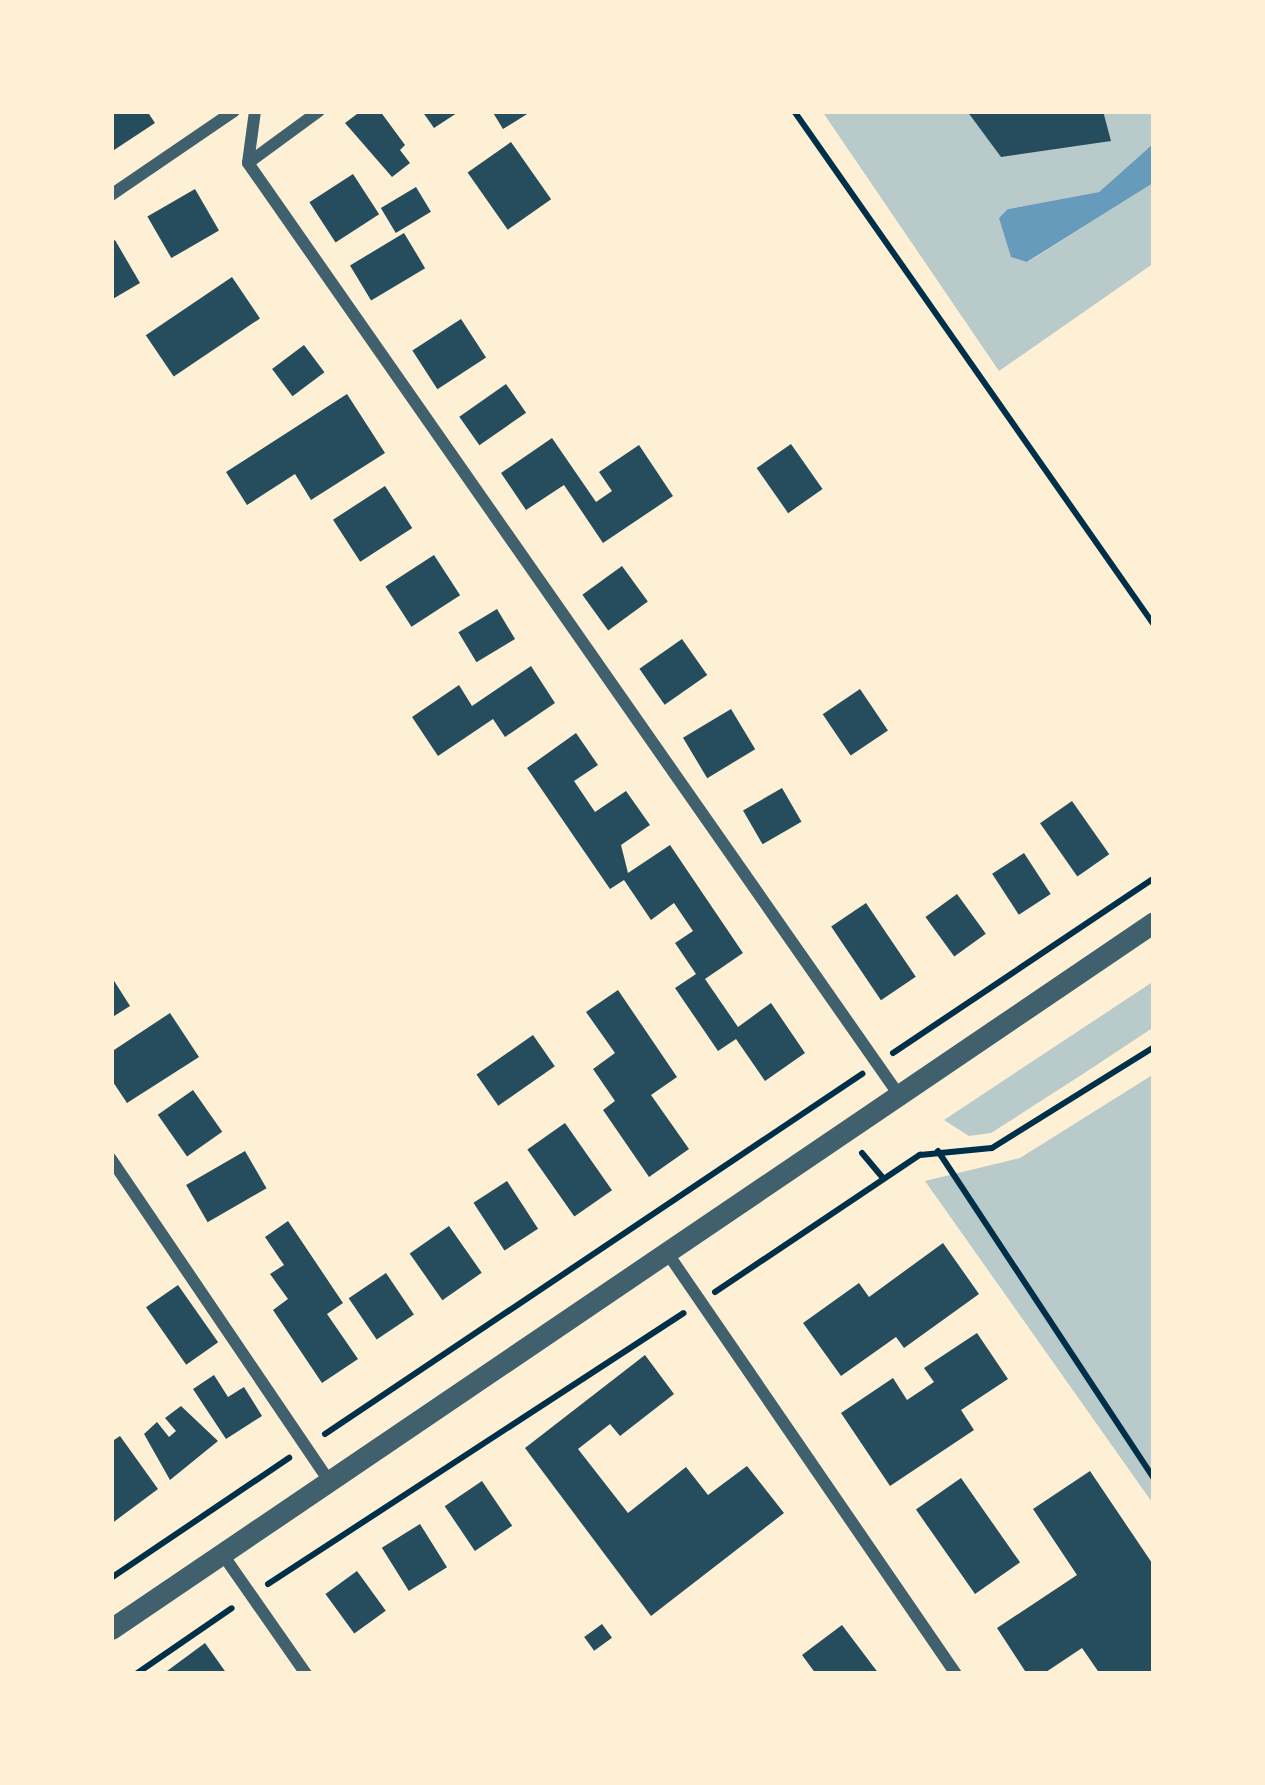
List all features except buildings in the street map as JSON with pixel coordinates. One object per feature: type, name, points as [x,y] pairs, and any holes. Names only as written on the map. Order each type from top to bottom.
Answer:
[{"type":"street","points":[[111,195],[234,111]]},
{"type":"street","points":[[254,111],[248,163],[902,1098]]},
{"type":"street","points":[[248,163],[319,111]]},
{"type":"street","points":[[111,1630],[666,1251],[902,1098],[1154,922]]},
{"type":"street","points":[[111,1159],[330,1481]]},
{"type":"street","points":[[666,1251],[956,1674]]},
{"type":"street","points":[[221,1552],[306,1674]]},
{"type":"path","points":[[794,111],[1154,625]]},
{"type":"path","points":[[111,1578],[1154,878]]},
{"type":"path","points":[[136,1674],[883,1178],[938,1151],[992,1148],[1154,1047]]},
{"type":"path","points":[[938,1151],[1154,1479]]},
{"type":"shaded area","points":[[822,111],[1154,111],[1154,143],[1099,192],[1008,209],[1028,262],[1154,182],[1154,263],[999,371]]},
{"type":"shaded area","points":[[1154,981],[1154,1027],[991,1133],[969,1136],[944,1120]]},
{"type":"shaded area","points":[[1154,1074],[1154,1505],[925,1181],[1020,1158]]},
{"type":"water","points":[[1154,143],[1153,183],[1027,262],[1011,257],[999,218],[1008,209],[1099,192]]}]
